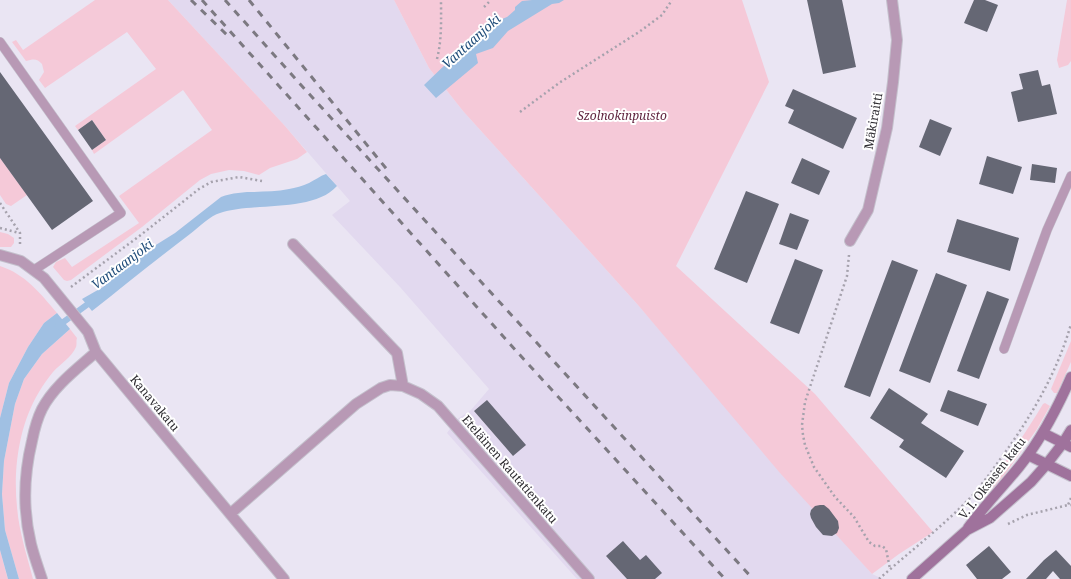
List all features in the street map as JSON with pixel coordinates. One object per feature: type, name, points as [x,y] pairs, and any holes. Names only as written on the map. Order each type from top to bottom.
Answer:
[{"type":"street","name":"Mäkiraitti","points":[[850,241],[868,210],[886,128],[893,82],[897,40],[892,0]]},
{"type":"street","points":[[293,244],[398,352],[403,386]]},
{"type":"street","name":"Kanavakatu","points":[[0,255],[21,261],[44,278],[88,332],[96,352],[284,579]]},
{"type":"street","points":[[42,579],[31,543],[27,514],[25,478],[32,441],[42,410],[53,393],[96,352]]},
{"type":"street","name":"V. I. Oksasen katu","points":[[912,579],[967,530],[981,510],[1001,489],[1028,456],[1060,402],[1071,377]]},
{"type":"street","name":"Eteläinen Rautatienkatu","points":[[230,514],[356,404],[381,388],[390,385],[403,386],[421,394],[438,406],[589,579]]},
{"type":"street","name":"V. I. Oksasen katu","points":[[967,530],[990,518],[1031,482],[1067,445],[1071,430]]},
{"type":"street","points":[[1043,433],[1067,445]]},
{"type":"street","points":[[1028,456],[1071,476]]},
{"type":"lane","points":[[0,42],[121,213],[34,270]]},
{"type":"lane","points":[[1004,349],[1048,230],[1071,176]]},
{"type":"path","points":[[437,59],[441,43],[442,30],[441,0]]},
{"type":"path","points":[[484,7],[491,0]]},
{"type":"path","points":[[520,112],[559,83],[645,28],[662,15],[672,0]]},
{"type":"path","points":[[61,298],[199,189],[211,182],[239,177],[262,181]]},
{"type":"path","points":[[0,203],[20,233],[21,261]]},
{"type":"path","points":[[0,228],[20,233]]},
{"type":"path","points":[[850,241],[847,276],[805,402],[802,425],[803,435],[805,445],[814,467],[835,497],[854,517],[869,542],[875,546],[882,546],[886,549],[890,568]]},
{"type":"path","points":[[878,579],[970,498],[1010,446],[1043,395],[1066,342],[1071,324]]},
{"type":"path","points":[[1005,525],[1027,515],[1070,505],[1071,498]]},
{"type":"shaded area","points":[[168,0],[394,0],[429,68],[463,111],[638,305],[872,574],[883,579],[577,579],[447,433],[456,420],[471,410],[489,389],[400,287],[332,215],[350,201],[285,126]]},
{"type":"green space","points":[[95,0],[168,0],[285,126],[307,152],[297,159],[270,168],[259,175],[244,171],[229,170],[211,174],[200,180],[142,227],[71,280],[67,281],[64,280],[53,267],[56,262],[65,258],[72,267],[139,223],[119,196],[212,130],[183,90],[94,154],[92,150],[106,140],[92,120],[78,130],[75,126],[156,69],[127,32],[45,88],[39,80],[44,72],[42,64],[35,60],[26,61],[12,42],[16,40],[23,50]]},
{"type":"green space","name":"Szolnokinpuisto","points":[[394,0],[742,0],[769,82],[676,266],[815,394],[933,532],[872,574],[780,473],[638,305],[463,111],[429,68]]},
{"type":"green space","points":[[1067,0],[1071,0],[1071,61],[1068,65],[1059,68],[1057,60]]},
{"type":"green space","points":[[0,158],[27,195],[11,206],[6,204],[0,195]]},
{"type":"green space","points":[[0,232],[8,234],[14,238],[14,243],[11,247],[0,247]]},
{"type":"green space","points":[[0,266],[9,269],[25,279],[38,291],[57,313],[44,323],[28,347],[9,383],[0,418]]},
{"type":"green space","points":[[70,329],[77,338],[76,347],[69,357],[53,372],[39,392],[32,405],[22,433],[17,463],[17,507],[21,535],[33,579],[19,579],[5,530],[2,494],[4,461],[15,404],[24,379],[42,354]]},
{"type":"green space","points":[[1071,341],[1071,362],[1057,393],[1054,393],[1051,389]]},
{"type":"green space","points":[[1045,403],[1050,406],[1037,429],[1006,473],[985,497],[976,499],[1003,465]]},
{"type":"green space","points":[[0,550],[7,576],[8,579],[0,579]]},
{"type":"water","points":[[564,0],[559,3],[552,4],[508,31],[493,48],[476,54],[478,63],[436,98],[424,85],[474,37],[507,17],[522,1]]},
{"type":"water","points":[[326,174],[337,186],[326,194],[313,200],[298,204],[249,208],[216,214],[92,311],[82,299],[103,287],[151,248],[175,233],[221,197],[237,193],[294,188],[307,184]]},
{"type":"water","points":[[57,313],[70,329],[42,354],[24,379],[15,404],[4,461],[2,494],[5,530],[19,579],[8,579],[0,550],[0,418],[9,383],[28,347],[44,323]]},
{"type":"building","points":[[807,0],[842,0],[856,67],[823,74]]},
{"type":"building","points":[[974,0],[985,0],[998,5],[987,32],[964,23]]},
{"type":"building","points":[[1038,70],[1042,86],[1050,84],[1057,114],[1018,122],[1011,92],[1023,89],[1019,74]]},
{"type":"building","points":[[0,72],[93,201],[52,230],[0,158]]},
{"type":"building","points":[[793,89],[857,118],[843,149],[788,123],[794,110],[785,106]]},
{"type":"building","points":[[930,119],[952,128],[940,156],[919,147]]},
{"type":"building","points":[[92,120],[106,140],[92,150],[78,130]]},
{"type":"building","points":[[987,156],[1022,167],[1013,194],[979,184]]},
{"type":"building","points":[[802,158],[830,171],[819,195],[791,183]]},
{"type":"building","points":[[1032,164],[1057,168],[1055,183],[1030,180]]},
{"type":"building","points":[[746,191],[779,204],[747,283],[714,269]]},
{"type":"building","points":[[790,213],[809,220],[797,250],[779,244]]},
{"type":"building","points":[[957,219],[1019,238],[1010,271],[947,252]]},
{"type":"building","points":[[795,259],[823,270],[799,334],[770,323]]},
{"type":"building","points":[[892,260],[918,270],[870,397],[844,387]]},
{"type":"building","points":[[936,273],[967,285],[930,383],[899,371]]},
{"type":"building","points":[[987,291],[1009,299],[979,379],[957,371]]},
{"type":"building","points":[[889,388],[928,414],[921,423],[964,451],[946,478],[899,447],[904,440],[870,418]]},
{"type":"building","points":[[948,390],[987,404],[978,426],[940,411]]},
{"type":"building","points":[[487,400],[526,445],[513,456],[474,411]]},
{"type":"building","points":[[824,505],[829,509],[838,521],[839,528],[837,533],[832,536],[823,535],[811,518],[811,510],[815,506]]},
{"type":"building","points":[[623,541],[640,560],[646,555],[662,573],[655,579],[627,579],[606,556]]},
{"type":"building","points":[[989,546],[1011,572],[1002,579],[977,579],[966,565]]},
{"type":"building","points":[[1056,550],[1071,566],[1071,579],[1060,579],[1053,571],[1046,579],[1026,579],[1044,560]]},
{"type":"waterway","name":"Vantaanjoki","points":[[58,326],[92,301]]},
{"type":"railway","points":[[191,0],[227,35]]},
{"type":"railway","points":[[202,0],[519,354],[725,579]]},
{"type":"railway","points":[[225,0],[753,579]]},
{"type":"railway","points":[[249,0],[389,172]]}]
